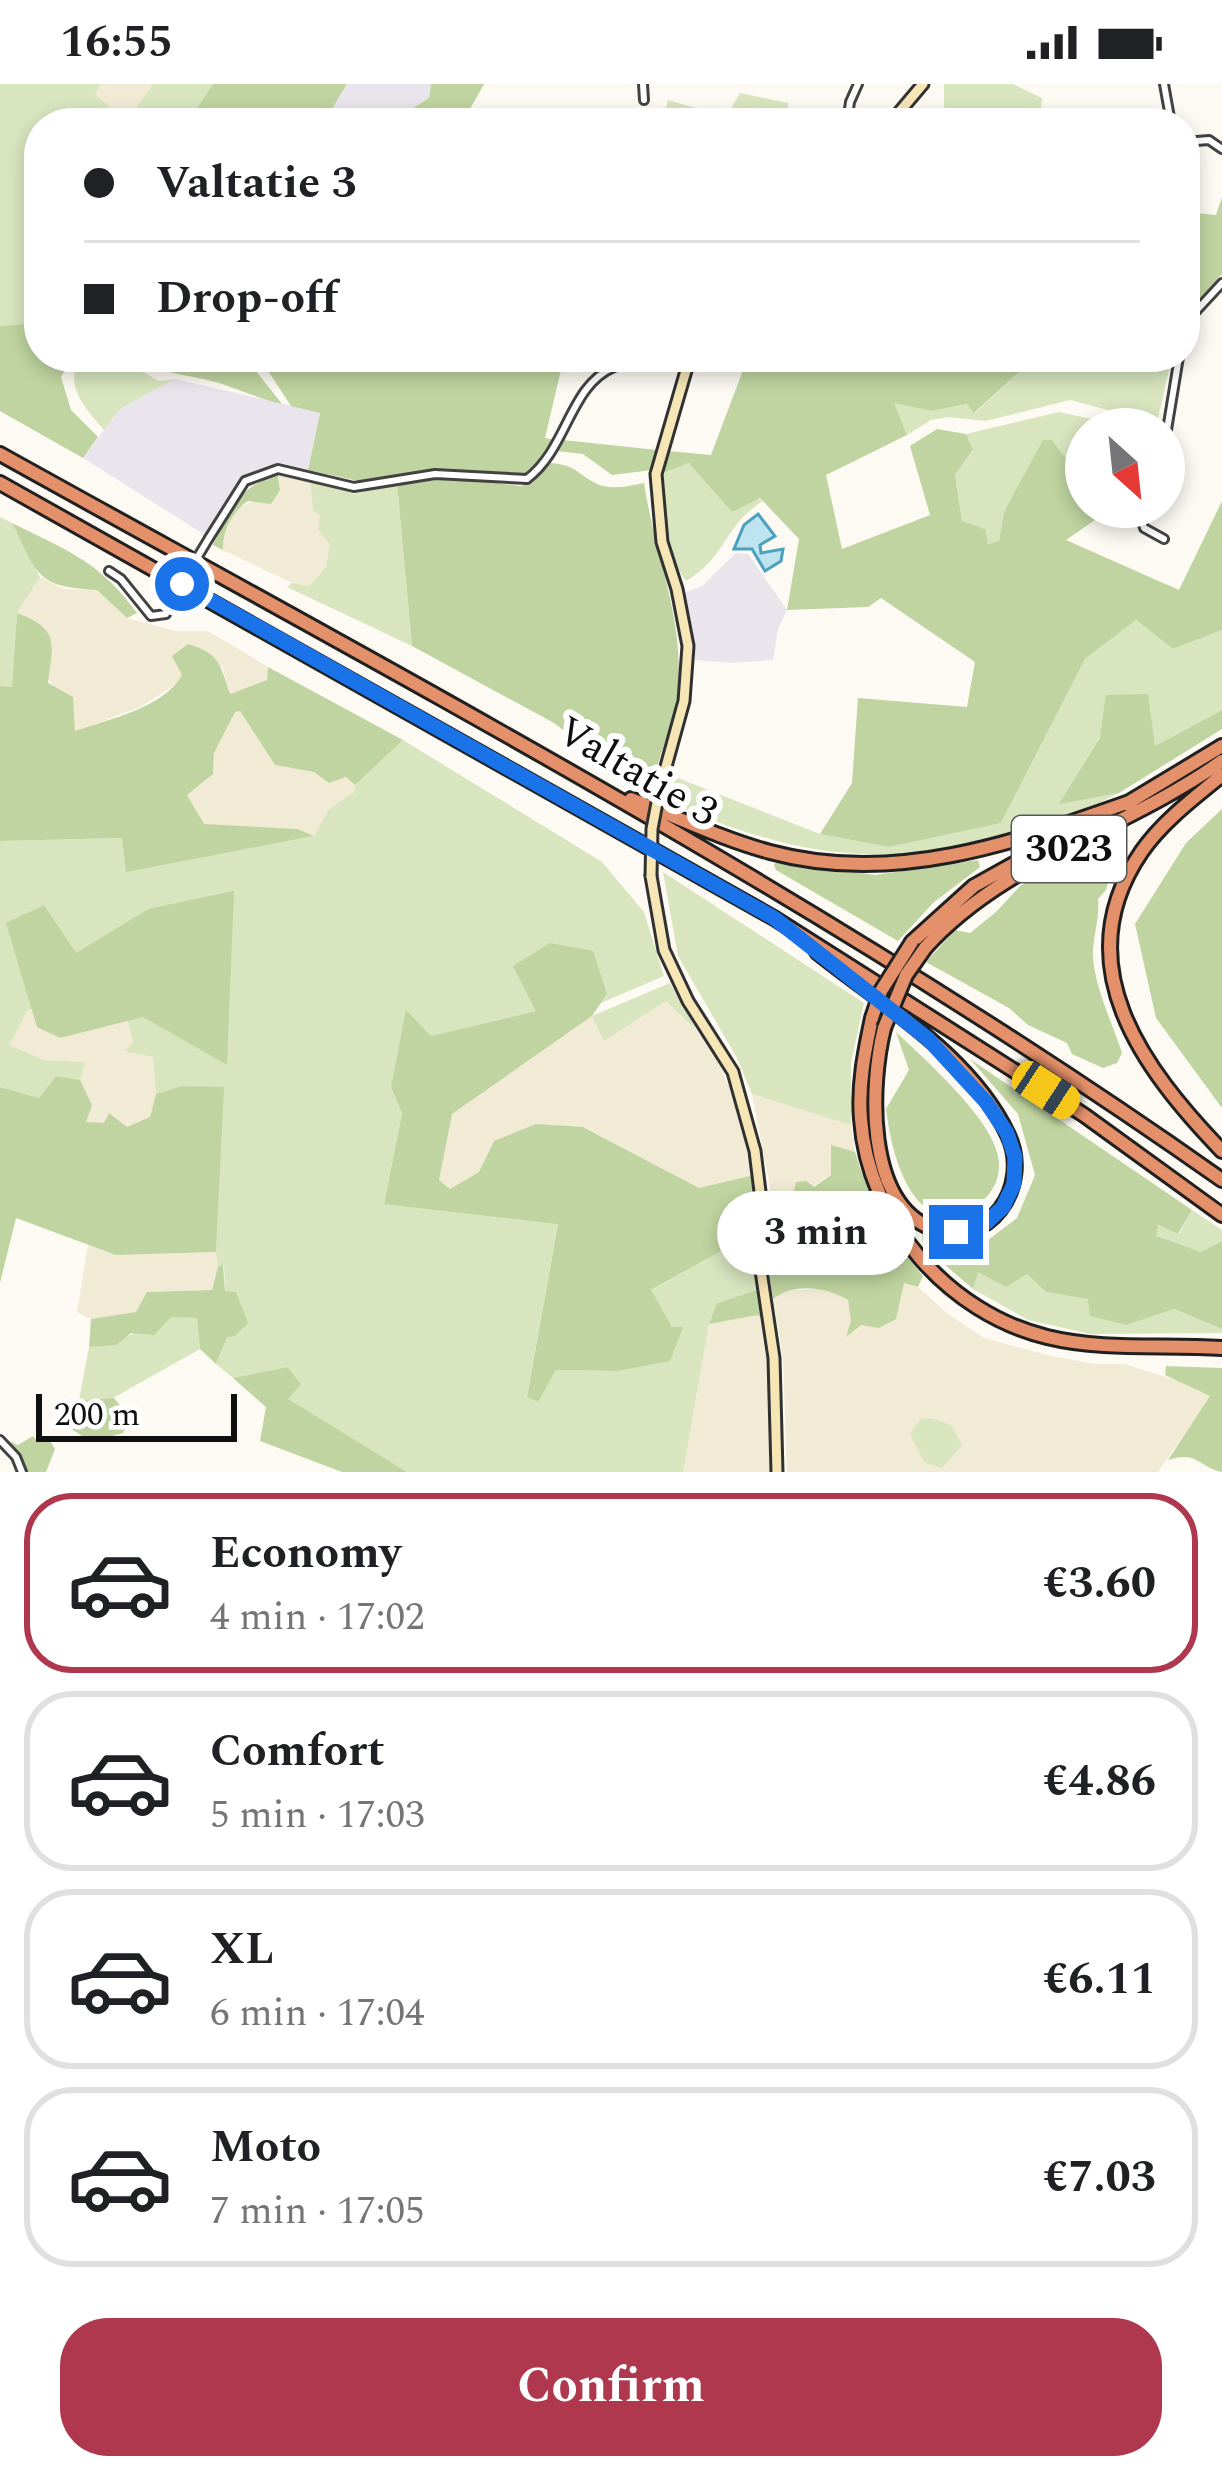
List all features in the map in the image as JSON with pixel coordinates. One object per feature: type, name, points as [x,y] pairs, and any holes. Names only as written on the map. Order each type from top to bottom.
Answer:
[{"type":"highway","name":"Valtatie 3","points":[[0,454],[828,920],[1101,1094],[1222,1180]]},
{"type":"highway","name":"Valtatie 3","points":[[0,483],[774,918],[1065,1102],[1222,1215]]},
{"type":"highway","name":"3023","points":[[919,945],[974,886],[1132,801],[1222,746]]},
{"type":"highway","name":"3023","points":[[919,945],[983,895],[1138,813],[1222,761]]},
{"type":"highway","points":[[1222,775],[1162,826],[1136,861],[1114,915],[1111,956],[1117,999],[1136,1044],[1171,1094],[1222,1151]]},
{"type":"highway","points":[[588,782],[772,853],[872,864],[974,853],[1132,801]]},
{"type":"highway","points":[[774,918],[928,1039],[998,1118],[1015,1157],[1014,1184],[1000,1211],[975,1228],[950,1232],[931,1228],[914,1217],[893,1191],[880,1148],[874,1091],[884,1028],[906,975],[919,945]]},
{"type":"highway","points":[[919,945],[881,991],[872,1018],[861,1094],[867,1152],[897,1227],[938,1278],[982,1311],[1050,1338],[1126,1347],[1222,1348]]},
{"type":"street","points":[[643,84],[644,100]]},
{"type":"street","points":[[902,108],[922,84]]},
{"type":"street","points":[[1200,307],[1222,283]]},
{"type":"street","points":[[109,571],[152,616],[166,614],[245,482],[278,469],[354,488],[435,473],[527,479],[551,454],[578,397],[606,372]]},
{"type":"street","points":[[686,372],[656,474],[662,542],[688,646],[684,701],[652,829],[651,876],[664,950],[688,1001],[733,1072],[755,1151],[763,1216],[760,1264],[773,1358],[777,1472]]},
{"type":"street","points":[[1171,408],[1177,372]]},
{"type":"street","points":[[1144,528],[1164,539]]},
{"type":"street","points":[[0,1440],[22,1472]]},
{"type":"shaded area","points":[[100,84],[153,84],[136,108],[112,108],[95,95]]},
{"type":"shaded area","points":[[347,84],[431,84],[429,98],[413,108],[332,108]]},
{"type":"shaded area","points":[[175,379],[320,412],[308,470],[277,465],[240,481],[205,535],[83,458],[120,409]]},
{"type":"shaded area","points":[[277,473],[310,479],[313,511],[320,516],[330,544],[326,567],[309,586],[292,583],[223,550],[235,509],[280,490]]},
{"type":"shaded area","points":[[736,553],[748,554],[787,610],[773,660],[695,660],[684,593],[702,586]]},
{"type":"shaded area","points":[[40,577],[64,589],[97,590],[127,618],[176,631],[208,631],[268,667],[267,680],[230,695],[222,666],[182,675],[178,683],[142,706],[74,732],[17,613]]},
{"type":"shaded area","points":[[240,711],[275,765],[314,772],[329,782],[346,777],[355,785],[354,792],[328,810],[314,836],[298,829],[204,825],[187,795],[213,774],[214,753],[235,712]]},
{"type":"shaded area","points":[[666,1001],[710,1044],[742,1116],[754,1175],[700,1189],[584,1127],[494,1141],[479,1172],[450,1189],[438,1180],[452,1114],[592,1016],[605,1040]]},
{"type":"shaded area","points":[[28,1010],[33,1011],[38,1027],[60,1038],[127,1019],[133,1042],[125,1050],[153,1057],[156,1094],[150,1117],[127,1127],[85,1122],[92,1105],[80,1080],[84,1062],[44,1060],[8,1045]]},
{"type":"shaded area","points":[[752,1094],[851,1125],[855,1152],[831,1146],[831,1174],[793,1200],[822,1201],[838,1213],[843,1233],[829,1233],[817,1223],[792,1226],[785,1218],[770,1217],[770,1187]]},
{"type":"shaded area","points":[[88,1245],[116,1255],[216,1252],[212,1290],[147,1292],[137,1312],[91,1319],[77,1312]]},
{"type":"shaded area","points":[[904,1282],[918,1287],[984,1338],[1051,1356],[1124,1364],[1198,1387],[1211,1396],[1158,1472],[787,1472],[783,1358],[773,1299],[782,1291],[829,1288],[848,1300],[851,1321],[847,1334]]},
{"type":"shaded area","points":[[757,1314],[766,1320],[771,1472],[683,1472],[709,1324]]},
{"type":"green space","points":[[0,84],[100,84],[95,95],[112,108],[24,108],[24,324],[0,326]]},
{"type":"green space","points":[[153,84],[213,84],[197,108],[136,108]]},
{"type":"green space","points":[[213,84],[347,84],[332,108],[197,108]]},
{"type":"green space","points":[[431,84],[484,84],[470,108],[413,108],[429,98]]},
{"type":"green space","points":[[944,84],[1013,84],[1042,98],[1041,108],[944,108]]},
{"type":"green space","points":[[740,93],[788,103],[788,108],[731,108]]},
{"type":"green space","points":[[668,100],[695,108],[666,108]]},
{"type":"green space","points":[[1222,197],[1222,274],[1200,298],[1200,213],[1216,215]]},
{"type":"green space","points":[[24,324],[24,372],[64,372],[61,377],[71,410],[98,437],[83,458],[0,411],[0,326]]},
{"type":"green space","points":[[75,372],[143,372],[159,381],[175,379],[120,409],[104,430],[78,395]]},
{"type":"green space","points":[[173,372],[257,372],[282,404],[258,397]]},
{"type":"green space","points":[[269,372],[560,372],[545,438],[556,440],[527,475],[515,477],[435,470],[363,482],[308,470],[320,413],[291,406]]},
{"type":"green space","points":[[742,372],[1019,372],[974,413],[967,404],[932,411],[894,403],[907,435],[826,475],[842,549],[930,515],[910,446],[937,429],[966,434],[973,450],[955,475],[962,521],[985,529],[988,544],[999,541],[1004,512],[1043,440],[1052,440],[1065,458],[1065,528],[1083,528],[1066,540],[1179,590],[1222,501],[1222,630],[1173,649],[1136,620],[1085,659],[1001,823],[889,847],[820,834],[852,783],[858,698],[967,707],[975,662],[881,598],[868,607],[787,610],[799,539],[760,498],[732,512],[689,463],[663,473],[668,451],[711,455]]},
{"type":"green space","points":[[1020,372],[1169,372],[1160,408],[1100,408],[1070,400],[986,421],[931,420],[907,435],[893,402],[932,411],[968,404],[975,413]]},
{"type":"green space","points":[[1065,413],[1065,458],[1057,451],[1004,512],[999,541],[988,544],[984,529],[962,521],[955,475],[973,451],[966,434]]},
{"type":"green space","points":[[563,440],[657,450],[652,470],[612,475],[583,454],[557,451]]},
{"type":"green space","points":[[551,463],[607,487],[644,483],[673,610],[679,662],[675,709],[656,770],[632,773],[598,757],[554,723],[412,646],[397,483],[457,478],[521,486]]},
{"type":"green space","points":[[689,463],[763,501],[740,521],[710,562],[686,581],[669,543],[663,473]]},
{"type":"green space","points":[[277,473],[280,490],[271,504],[248,501],[230,522],[223,550],[213,545],[237,501],[252,486]]},
{"type":"green space","points":[[310,479],[355,494],[397,483],[412,646],[287,587],[292,583],[309,586],[326,567],[330,544],[318,529],[320,516],[313,511]]},
{"type":"green space","points":[[0,517],[12,523],[40,577],[17,613],[12,688],[0,686]]},
{"type":"green space","points":[[12,523],[96,569],[137,613],[127,618],[97,590],[50,581],[34,566]]},
{"type":"green space","points":[[17,613],[41,625],[51,639],[48,683],[73,697],[75,731],[163,696],[182,675],[172,656],[188,644],[217,661],[230,694],[267,680],[268,667],[403,740],[355,785],[346,777],[329,783],[314,772],[275,765],[240,711],[235,712],[214,753],[213,774],[187,795],[204,824],[298,829],[314,836],[126,872],[122,838],[0,841],[0,686],[12,687]]},
{"type":"green space","points":[[1136,620],[1173,649],[1222,630],[1222,710],[1155,746],[1100,736],[1060,803],[1119,793],[1079,812],[961,846],[876,855],[755,835],[669,803],[675,777],[820,834],[889,847],[1001,823],[1085,659]]},
{"type":"green space","points":[[1148,694],[1155,746],[1222,710],[1222,729],[1119,793],[1059,804],[1100,737],[1106,695]]},
{"type":"green space","points":[[403,740],[602,862],[644,912],[664,976],[601,1003],[607,994],[431,1036],[407,1012],[391,1087],[402,1113],[384,1203],[558,1223],[527,1396],[538,1401],[556,1370],[617,1371],[673,1328],[650,1291],[721,1251],[755,1271],[760,1289],[717,1303],[709,1324],[683,1472],[407,1472],[287,1399],[287,1367],[233,1378],[216,1364],[227,1336],[224,1266],[218,1267],[216,1252],[223,1088],[181,1086],[156,1094],[153,1057],[124,1051],[133,1042],[127,1019],[143,1017],[226,1064],[148,909],[75,954],[7,923],[33,1010],[28,1010],[9,1045],[44,1060],[85,1062],[80,1080],[56,1076],[39,1098],[0,1087],[0,841],[123,838],[126,871],[314,836],[328,810],[354,792],[355,785]]},
{"type":"green space","points":[[1222,809],[1222,1108],[1156,1018],[1135,924],[1186,843]]},
{"type":"green space","points":[[1105,842],[1117,854],[1106,890],[1098,899],[1093,958],[1122,1053],[1117,1063],[1103,1068],[1072,1054],[1067,1043],[1028,1025],[1009,1008],[926,962],[955,930],[970,933],[1020,886]]},
{"type":"green space","points":[[978,860],[980,867],[933,903],[898,941],[774,865],[777,861],[875,875]]},
{"type":"green space","points":[[663,872],[864,1003],[851,1063],[851,1125],[752,1094],[737,1058],[678,956]]},
{"type":"green space","points":[[234,891],[227,1065],[143,1017],[60,1038],[37,1027],[6,923],[44,905],[76,953],[148,909]]},
{"type":"green space","points":[[550,943],[593,951],[607,994],[592,1016],[452,1114],[439,1180],[450,1189],[479,1172],[494,1141],[536,1124],[583,1127],[699,1188],[754,1175],[755,1271],[721,1251],[651,1290],[672,1327],[683,1327],[670,1361],[617,1371],[556,1370],[538,1402],[527,1397],[558,1224],[384,1204],[402,1113],[391,1087],[406,1010],[431,1036],[536,1011],[513,966]]},
{"type":"green space","points":[[670,983],[697,1031],[666,1001],[604,1041],[592,1016]]},
{"type":"green space","points":[[896,1032],[973,1110],[995,1146],[997,1178],[991,1191],[969,1210],[955,1214],[927,1208],[915,1197],[899,1166],[886,1109],[909,1070]]},
{"type":"green space","points":[[970,1059],[1192,1210],[1178,1234],[1158,1225],[1156,1236],[1201,1252],[1222,1241],[1222,1329],[1174,1309],[1127,1325],[1090,1316],[1088,1299],[1046,1292],[1027,1274],[1006,1287],[978,1272],[973,1289],[923,1246],[922,1235],[947,1244],[984,1243],[1017,1218],[1035,1175],[1018,1114]]},
{"type":"green space","points":[[56,1076],[80,1080],[92,1105],[86,1122],[104,1123],[109,1113],[127,1127],[150,1117],[156,1094],[181,1086],[224,1087],[216,1252],[116,1255],[16,1218],[0,1283],[0,1087],[39,1098]]},
{"type":"green space","points":[[831,1145],[855,1152],[882,1218],[923,1276],[918,1287],[904,1283],[896,1319],[879,1328],[861,1325],[846,1337],[851,1321],[848,1300],[810,1288],[790,1290],[773,1299],[766,1254],[770,1217],[785,1217],[793,1226],[818,1223],[829,1233],[842,1232],[838,1213],[822,1212],[822,1201],[792,1200],[796,1182],[806,1181],[814,1187],[831,1175]]},
{"type":"green space","points":[[1192,1210],[1222,1230],[1222,1241],[1201,1252],[1155,1236],[1157,1225],[1179,1234]]},
{"type":"green space","points":[[223,1265],[225,1291],[236,1292],[248,1323],[235,1336],[227,1337],[216,1364],[200,1349],[197,1318],[171,1317],[154,1335],[131,1333],[116,1345],[89,1347],[91,1319],[136,1312],[147,1292],[212,1290],[218,1267]]},
{"type":"green space","points":[[977,1271],[1027,1274],[1046,1292],[1089,1299],[1127,1325],[1174,1309],[1222,1333],[1091,1334],[1028,1320],[973,1289]]},
{"type":"green space","points":[[760,1289],[766,1320],[757,1315],[709,1324],[717,1303]]},
{"type":"green space","points":[[171,1316],[197,1318],[200,1349],[113,1398],[79,1400],[89,1347]]},
{"type":"green space","points":[[1166,1366],[1222,1368],[1222,1472],[1192,1458],[1168,1460],[1210,1396],[1165,1375]]},
{"type":"green space","points":[[287,1367],[301,1384],[288,1399],[407,1472],[342,1472],[260,1441],[266,1407],[233,1378]]},
{"type":"green space","points":[[114,1398],[131,1419],[123,1433],[92,1442],[68,1427],[69,1407],[77,1406],[79,1400]]},
{"type":"green space","points":[[920,1419],[952,1426],[962,1446],[942,1468],[924,1462],[910,1434]]},
{"type":"green space","points":[[33,1436],[38,1442],[47,1436],[55,1449],[46,1472],[26,1472],[6,1440],[18,1445]]},
{"type":"water","points":[[758,514],[775,536],[760,545],[761,553],[783,549],[781,561],[765,571],[752,549],[734,549],[744,525]]},
{"type":"route","points":[[182,584],[774,918],[928,1039],[998,1118],[1015,1157],[1014,1184],[1003,1207],[987,1222],[956,1232]]}]
